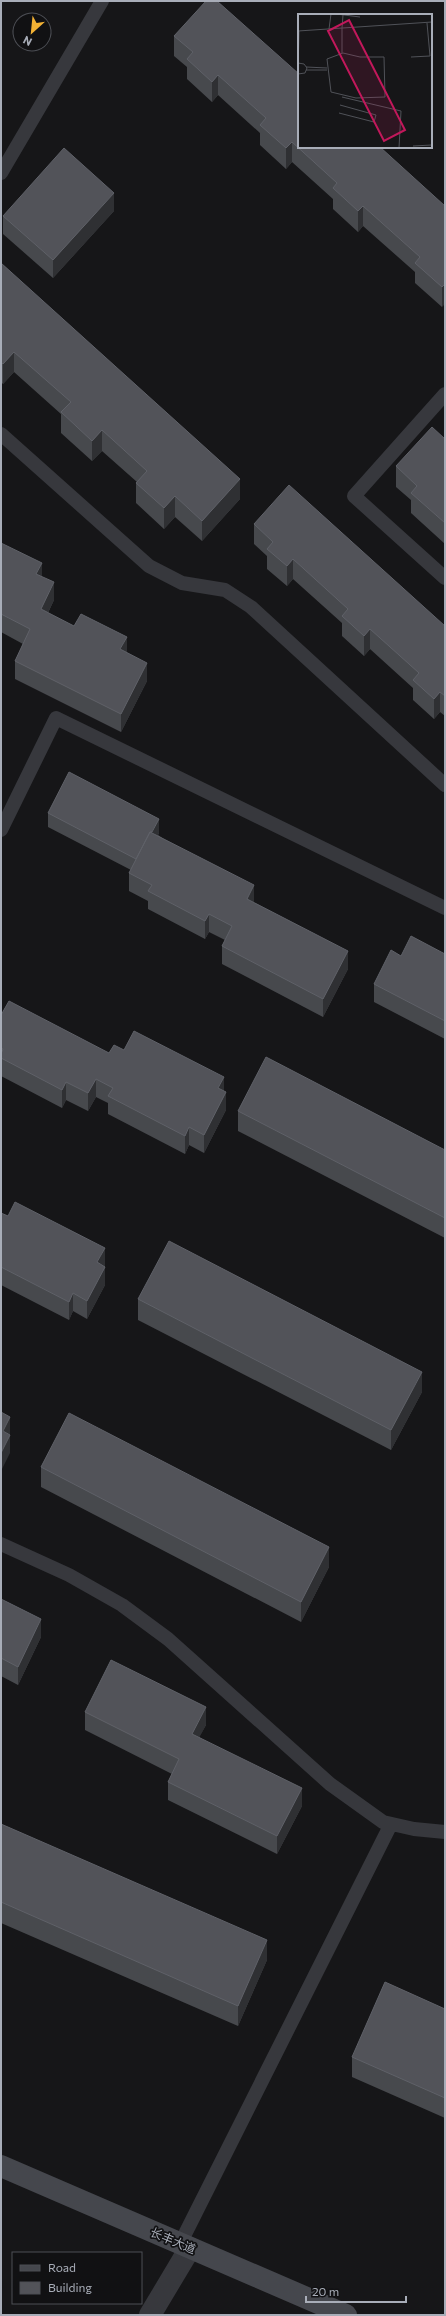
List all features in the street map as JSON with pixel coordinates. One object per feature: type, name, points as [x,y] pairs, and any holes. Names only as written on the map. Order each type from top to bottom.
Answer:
[{"type":"main road","name":"长丰大道","points":[[1,2166],[346,2315]]},
{"type":"street","points":[[150,2315],[185,2246]]},
{"type":"lane","points":[[1,173],[102,1]]},
{"type":"lane","points":[[445,394],[354,496],[445,578]]},
{"type":"lane","points":[[1,434],[149,566],[182,584],[225,590],[251,607],[445,785]]},
{"type":"lane","points":[[1,830],[56,718],[445,908]]},
{"type":"lane","points":[[1,1544],[69,1574],[122,1605],[168,1639],[330,1784],[383,1822],[445,1832]]},
{"type":"lane","points":[[185,2246],[391,1824]]},
{"type":"building","points":[[206,1],[217,1],[298,73],[298,147],[292,142],[286,148],[260,125],[266,118],[218,75],[212,82],[187,59],[193,52],[174,36]]},
{"type":"building","points":[[64,148],[114,193],[53,260],[3,216]]},
{"type":"building","points":[[299,148],[381,148],[445,206],[445,284],[442,287],[415,263],[420,257],[363,206],[358,211],[333,188],[337,183]]},
{"type":"building","points":[[1,263],[240,479],[202,521],[175,496],[164,508],[136,483],[147,471],[102,430],[92,441],[61,412],[71,402],[14,352],[3,364],[1,362]]},
{"type":"building","points":[[432,427],[445,439],[445,523],[411,493],[417,486],[396,466]]},
{"type":"building","points":[[289,485],[445,626],[445,696],[440,692],[434,699],[413,680],[419,673],[370,629],[364,636],[342,616],[348,609],[293,559],[287,566],[267,549],[273,542],[254,524]]},
{"type":"building","points":[[1,543],[42,563],[36,574],[54,582],[41,609],[74,626],[81,614],[127,637],[120,649],[147,663],[121,714],[15,661],[30,629],[1,614]]},
{"type":"building","points":[[69,772],[159,819],[152,832],[150,832],[136,859],[48,813]]},
{"type":"building","points":[[150,832],[254,885],[247,899],[348,951],[323,999],[222,946],[232,926],[209,914],[205,921],[148,891],[152,885],[129,873]]},
{"type":"building","points":[[411,936],[445,954],[445,1021],[374,984],[391,950],[401,956]]},
{"type":"building","points":[[9,1001],[109,1053],[114,1045],[124,1050],[134,1031],[224,1077],[218,1088],[226,1092],[204,1135],[189,1127],[185,1136],[108,1096],[113,1088],[96,1079],[88,1093],[66,1082],[62,1090],[1,1058],[3,1049],[1,1048],[1,1015]]},
{"type":"building","points":[[266,1057],[445,1150],[445,1218],[238,1111]]},
{"type":"building","points":[[15,1202],[105,1248],[97,1262],[105,1267],[87,1301],[73,1293],[69,1302],[1,1267],[1,1213],[8,1216]]},
{"type":"building","points":[[169,1241],[422,1372],[391,1430],[138,1299]]},
{"type":"building","points":[[1,1412],[10,1417],[3,1431],[10,1435],[1,1453]]},
{"type":"building","points":[[69,1413],[329,1547],[301,1602],[41,1467]]},
{"type":"building","points":[[1,1599],[41,1619],[18,1667],[1,1658]]},
{"type":"building","points":[[111,1660],[206,1707],[192,1734],[302,1788],[277,1836],[168,1782],[179,1759],[85,1712]]},
{"type":"building","points":[[1,1824],[267,1940],[238,2006],[1,1902]]},
{"type":"building","points":[[385,1982],[445,2009],[445,2098],[352,2057]]}]
